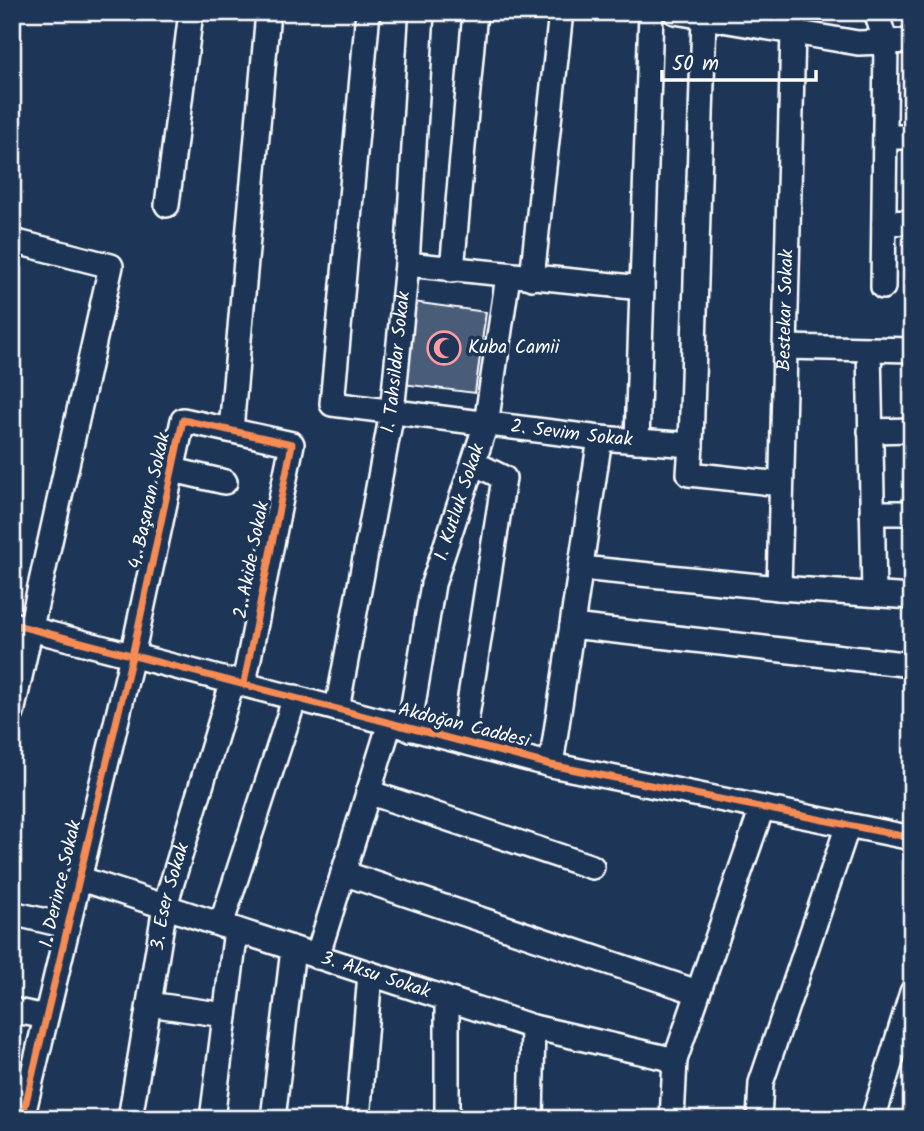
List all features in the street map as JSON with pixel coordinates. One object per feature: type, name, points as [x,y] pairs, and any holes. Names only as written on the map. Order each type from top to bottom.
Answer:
[{"type":"street","points":[[167,205],[191,12]]},
{"type":"street","points":[[231,430],[268,12]]},
{"type":"street","name":"2. Sevim Sokak","points":[[368,12],[332,404],[600,438],[691,444]]},
{"type":"street","name":"1. Tahsildar Sokak","points":[[337,709],[392,412],[407,264],[422,12]]},
{"type":"street","points":[[452,270],[475,12]]},
{"type":"street","points":[[532,278],[561,12]]},
{"type":"street","points":[[637,441],[651,12]]},
{"type":"street","points":[[876,12],[886,43],[883,287]]},
{"type":"street","points":[[782,484],[689,474],[688,14],[764,20],[793,32],[858,43],[912,41]]},
{"type":"street","name":"Bestekar Sokak","points":[[779,588],[793,32]]},
{"type":"street","points":[[885,137],[912,137]]},
{"type":"street","points":[[884,223],[912,222]]},
{"type":"street","points":[[12,713],[22,627],[111,266],[13,241]]},
{"type":"street","points":[[407,264],[642,288]]},
{"type":"street","name":"1. Kutluk Sokak","points":[[317,957],[368,792],[400,726],[433,584],[486,424],[508,276]]},
{"type":"street","points":[[786,347],[912,349]]},
{"type":"street","points":[[869,349],[874,594]]},
{"type":"street","name":"4. Başaran Sokak","points":[[132,656],[183,420],[292,444]]},
{"type":"street","points":[[870,431],[912,430]]},
{"type":"street","points":[[551,765],[600,438]]},
{"type":"street","name":"2. Akide Sokak","points":[[239,682],[292,444]]},
{"type":"street","points":[[463,742],[504,478],[474,463]]},
{"type":"street","points":[[173,470],[225,482]]},
{"type":"street","points":[[872,513],[912,513]]},
{"type":"street","points":[[581,568],[779,588],[912,597]]},
{"type":"street","points":[[572,626],[912,665]]},
{"type":"street","name":"Akdoğan Caddesi","points":[[22,627],[551,765],[912,838]]},
{"type":"street","name":"1. Derince Sokak","points":[[22,1119],[20,1094],[46,1017],[132,656]]},
{"type":"street","name":"3. Eser Sokak","points":[[130,1119],[165,906],[239,682]]},
{"type":"street","points":[[212,1119],[225,1015],[228,927],[295,697]]},
{"type":"street","points":[[368,792],[592,867]]},
{"type":"street","points":[[672,1119],[675,1060],[762,808]]},
{"type":"street","points":[[758,1119],[761,1083],[848,825]]},
{"type":"street","points":[[343,873],[697,992]]},
{"type":"street","name":"3. Aksu Sokak","points":[[78,878],[533,1027],[675,1060]]},
{"type":"street","points":[[12,913],[66,926]]},
{"type":"street","points":[[273,1119],[293,949]]},
{"type":"street","points":[[358,1119],[370,974]]},
{"type":"street","points":[[873,1119],[912,992]]},
{"type":"street","points":[[447,1000],[447,1119]]},
{"type":"street","points":[[149,1004],[225,1015]]},
{"type":"street","points":[[12,1010],[46,1017]]},
{"type":"street","points":[[531,1119],[533,1027]]},
{"type":"building","name":"Kuba Camii","points":[[413,302],[486,312],[475,393],[402,384]]},
{"type":"cycle path","points":[[22,1119],[132,656],[183,420],[292,444],[244,683]]},
{"type":"cycle path","points":[[12,624],[551,765],[912,838]]},
{"type":"place","name":"Kuba Camii","points":[[444,348]]}]
